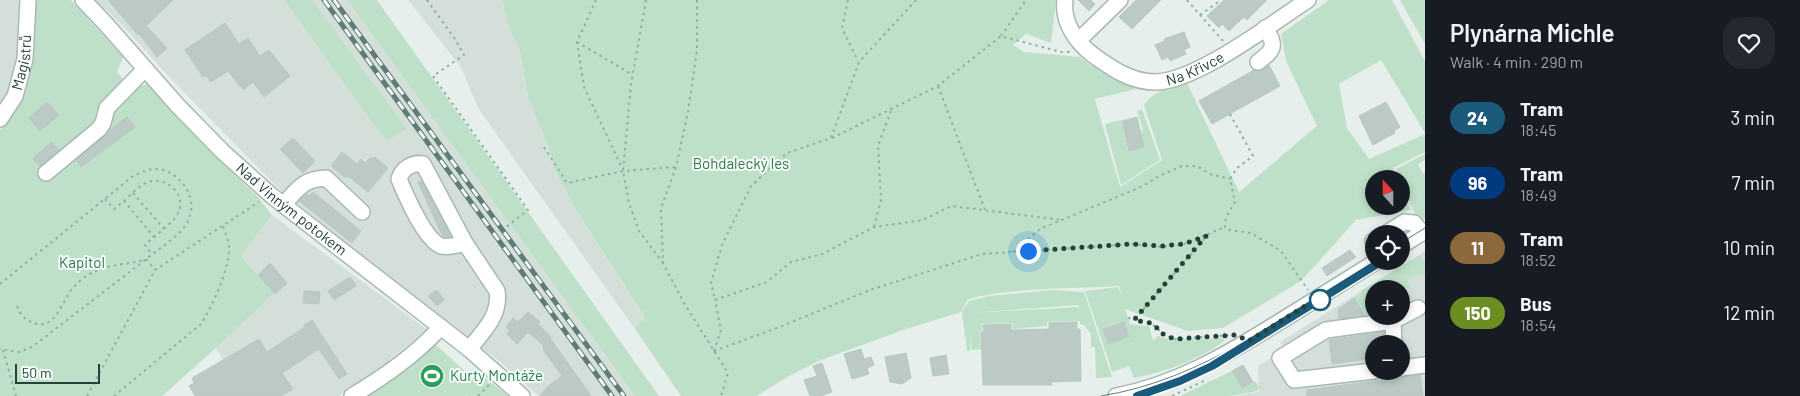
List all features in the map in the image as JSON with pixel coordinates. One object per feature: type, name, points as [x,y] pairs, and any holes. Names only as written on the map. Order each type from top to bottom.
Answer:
[{"type":"street","name":"Magistrů","points":[[0,119],[15,96],[25,59],[28,0]]},
{"type":"street","name":"Nad Vinným potokem","points":[[83,0],[178,106],[217,146],[277,200],[469,349],[522,396]]},
{"type":"street","points":[[1065,0],[1064,8],[1068,27],[1083,46],[1120,0]]},
{"type":"street","name":"Na Křivce","points":[[1083,46],[1116,71],[1141,80],[1155,82],[1176,78],[1212,62],[1308,0]]},
{"type":"street","points":[[1258,62],[1270,53],[1272,48],[1273,43],[1265,28]]},
{"type":"street","points":[[46,173],[99,129],[104,122],[107,108],[145,69]]},
{"type":"street","points":[[465,244],[442,246],[434,241],[422,226],[399,180],[401,173],[405,169],[418,163],[423,164],[465,244],[497,291],[496,311],[486,329],[469,349]]},
{"type":"street","points":[[277,200],[313,179],[326,178],[362,212]]},
{"type":"street","points":[[1399,225],[1404,222],[1414,223],[1423,232],[1410,240]]},
{"type":"street","points":[[1116,396],[1136,392],[1179,378],[1230,352],[1365,268]]},
{"type":"street","points":[[1410,312],[1418,308]]},
{"type":"street","points":[[1365,325],[1326,330],[1280,358],[1294,380],[1365,372]]},
{"type":"street","points":[[352,396],[404,362],[441,328]]},
{"type":"street","points":[[1410,366],[1425,364]]},
{"type":"path","points":[[427,0],[464,55],[433,76],[528,210],[505,228]]},
{"type":"path","points":[[596,0],[577,42],[584,87],[623,170],[629,203],[639,231],[663,263],[684,304],[728,373],[721,396]]},
{"type":"path","points":[[623,170],[631,84],[646,0]]},
{"type":"path","points":[[663,263],[661,208],[676,167],[688,112],[697,50],[697,0]]},
{"type":"path","points":[[848,0],[842,28],[859,62]]},
{"type":"path","points":[[831,138],[859,62],[916,0]]},
{"type":"path","points":[[714,351],[721,330],[711,283],[722,245],[751,186],[787,153],[831,138],[938,86],[1001,36],[1026,0]]},
{"type":"path","points":[[1187,0],[1231,50]]},
{"type":"path","points":[[1200,15],[1221,0]]},
{"type":"path","points":[[1001,36],[1061,52],[1083,46]]},
{"type":"path","points":[[577,42],[633,75]]},
{"type":"path","points":[[938,86],[985,210]]},
{"type":"path","points":[[874,227],[881,200],[878,146],[892,108]]},
{"type":"path","points":[[1225,227],[1226,217],[1235,202],[1230,179],[1237,168],[1253,156],[1230,114]]},
{"type":"path","points":[[544,147],[567,182],[623,170],[676,167]]},
{"type":"path","points":[[1013,252],[1040,229],[1143,186],[1159,176],[1182,166],[1197,166],[1210,174],[1230,179]]},
{"type":"path","points":[[0,284],[133,176],[144,171],[156,169],[168,171],[180,178],[189,193],[192,203],[191,214],[185,227],[175,237],[32,347],[19,352],[1,350],[16,396]]},
{"type":"path","points":[[106,199],[114,209],[143,184],[153,181],[164,182],[173,187],[181,204],[179,213],[145,245],[152,254]]},
{"type":"path","points":[[133,193],[164,229]]},
{"type":"path","points":[[87,396],[155,270],[250,207],[277,200]]},
{"type":"path","points":[[124,201],[154,237]]},
{"type":"path","points":[[716,300],[767,282],[791,262],[822,254],[874,227],[923,220],[951,206],[1062,220]]},
{"type":"path","points":[[114,396],[201,324],[208,315],[221,283],[229,253],[229,244],[222,225]]},
{"type":"path","points":[[714,351],[777,328],[870,290],[982,254],[1132,244],[1162,246],[1184,244],[1225,227]]},
{"type":"path","points":[[1225,227],[1229,230],[1251,233],[1281,251],[1309,292]]},
{"type":"path","points":[[1134,320],[1206,236]]},
{"type":"path","points":[[146,259],[155,270]]},
{"type":"path","points":[[17,306],[20,315],[27,320],[38,325],[48,323],[56,317],[70,292],[88,275],[111,265],[146,259]]},
{"type":"path","points":[[1128,318],[1150,323],[1164,335],[1175,339],[1235,335],[1249,341]]},
{"type":"shaded area","points":[[0,0],[24,0],[18,71],[0,113]]},
{"type":"shaded area","points":[[95,0],[284,0],[386,140],[312,0],[347,0],[635,396],[539,396],[499,361],[290,200],[171,79],[122,25]]},
{"type":"shaded area","points":[[408,0],[502,0],[508,25],[520,51],[529,101],[548,145],[556,172],[573,205],[645,319],[635,329],[478,108],[461,67]]},
{"type":"shaded area","points":[[272,215],[426,329],[375,373],[338,396],[245,396],[216,348],[274,294],[241,256]]},
{"type":"shaded area","points":[[1425,251],[1425,396],[1233,396],[1259,392],[1258,366],[1285,350],[1280,342],[1365,289],[1365,325],[1410,325],[1410,280],[1379,280],[1395,270],[1410,270],[1410,260]]},
{"type":"green space","name":"Kapitol","points":[[34,0],[71,0],[123,57],[117,72],[131,88],[148,84],[205,147],[256,195],[272,215],[241,256],[274,294],[162,396],[0,396],[0,130],[15,112],[27,72]]},
{"type":"green space","points":[[284,0],[312,0],[407,129],[386,141]]},
{"type":"green space","points":[[347,0],[377,0],[659,396],[635,396]]},
{"type":"green space","name":"Bohdalecký les","points":[[502,0],[1056,0],[1051,43],[1026,34],[1013,45],[1024,52],[1080,57],[1087,63],[1135,89],[1095,99],[1120,187],[1162,160],[1144,105],[1152,96],[1169,88],[1187,83],[1239,192],[1317,126],[1286,61],[1281,34],[1329,0],[1392,0],[1425,61],[1425,133],[1381,60],[1339,84],[1347,128],[1369,159],[1425,134],[1425,152],[1393,168],[1394,170],[1365,170],[1365,215],[1384,215],[1356,220],[1301,281],[1223,328],[1188,331],[1125,309],[1130,324],[1149,326],[1153,341],[1158,336],[1171,340],[1224,339],[1224,341],[1204,354],[1170,369],[1134,378],[1129,366],[1112,372],[1085,291],[1118,287],[1122,297],[1119,286],[1044,289],[1006,292],[968,299],[961,312],[903,330],[821,360],[787,377],[757,396],[681,396],[635,329],[645,318],[573,205],[556,172],[548,145],[529,101],[520,51],[508,25]],"holes":[[[1124,322],[1129,338],[1108,344],[1103,329]]]},
{"type":"green space","points":[[1400,0],[1425,0],[1425,44]]},
{"type":"green space","points":[[1142,109],[1160,160],[1121,185],[1105,124],[1121,120],[1128,150],[1144,146],[1141,131],[1143,130],[1137,111]]},
{"type":"green space","points":[[1425,154],[1425,160],[1418,164],[1423,174],[1425,173],[1425,219],[1419,223],[1410,203],[1410,170],[1396,169]]},
{"type":"green space","points":[[1420,255],[1425,263],[1425,278],[1420,273],[1407,280],[1379,280],[1395,270],[1410,270],[1410,261]]},
{"type":"green space","points":[[1365,289],[1364,319],[1363,313],[1354,298],[1362,293],[1361,291]]},
{"type":"green space","points":[[1053,290],[1084,292],[1112,377],[1096,378],[1095,347],[1091,347],[1091,334],[1084,325],[1080,324],[1080,321],[1047,322],[1047,326],[1013,329],[1012,323],[982,324],[982,331],[980,331],[981,349],[971,350],[970,331],[970,351],[967,351],[962,312],[969,301],[989,296]],"holes":[[[1079,305],[1079,309],[1078,307],[969,313]]]},
{"type":"green space","name":"Kurty Montáže","points":[[436,345],[478,383],[471,391],[485,377],[508,396],[466,396],[467,394],[465,396],[363,396],[406,369]]},
{"type":"green space","points":[[1232,371],[1243,388],[1255,381],[1260,387],[1257,391],[1230,396],[1180,396]]},
{"type":"building","points":[[108,0],[173,0],[146,26],[167,48],[157,57]]},
{"type":"building","points":[[1078,0],[1091,0],[1095,4],[1089,11]]},
{"type":"building","points":[[1136,0],[1161,0],[1132,29],[1119,17]]},
{"type":"building","points":[[1224,0],[1267,0],[1247,20],[1244,17],[1229,31],[1222,24],[1219,28],[1207,16]]},
{"type":"building","points":[[225,23],[239,44],[248,38],[260,56],[269,50],[290,76],[264,97],[253,82],[243,90],[228,71],[211,82],[206,75],[203,77],[185,50]]},
{"type":"building","points":[[1184,32],[1190,47],[1184,50],[1186,54],[1170,61],[1168,57],[1162,60],[1155,45],[1165,41],[1164,39]]},
{"type":"building","points":[[1269,65],[1280,86],[1212,124],[1199,101],[1254,70],[1260,71]]},
{"type":"building","points":[[47,102],[59,115],[40,131],[29,118]]},
{"type":"building","points":[[1386,102],[1400,127],[1394,131],[1395,133],[1373,145],[1359,116]]},
{"type":"building","points":[[127,117],[135,127],[81,167],[76,160]]},
{"type":"building","points":[[1137,117],[1144,147],[1129,151],[1122,121]]},
{"type":"building","points":[[293,138],[315,161],[303,173],[280,149]]},
{"type":"building","points":[[51,142],[59,150],[40,166],[33,159]]},
{"type":"building","points":[[342,152],[357,164],[361,159],[365,163],[371,157],[373,159],[375,157],[388,168],[368,192],[348,176],[346,178],[331,166]]},
{"type":"building","points":[[421,181],[451,237],[442,235],[418,182]]},
{"type":"building","points":[[313,192],[361,231],[352,243],[299,201],[307,194],[309,196]]},
{"type":"building","points":[[1350,250],[1356,257],[1327,276],[1322,268]]},
{"type":"building","points":[[270,263],[287,283],[275,294],[258,275]]},
{"type":"building","points":[[350,277],[356,286],[334,300],[328,291]]},
{"type":"building","points":[[437,290],[444,300],[437,306],[428,296]]},
{"type":"building","points":[[304,291],[320,292],[319,304],[303,303]]},
{"type":"building","points":[[1354,298],[1364,315],[1339,319],[1338,309]]},
{"type":"building","points":[[528,312],[540,322],[538,324],[551,337],[591,396],[540,396],[547,387],[562,376],[544,351],[543,345],[528,332],[517,344],[507,334],[510,331],[506,327],[513,318],[518,322]]},
{"type":"building","points":[[312,320],[347,374],[339,379],[319,349],[282,373],[293,389],[281,396],[195,396],[189,386],[194,383],[192,378],[259,339],[267,352],[305,327],[304,325]]},
{"type":"building","points":[[1077,322],[1077,329],[1080,329],[1081,381],[1051,382],[1052,385],[983,385],[981,332],[984,332],[983,325],[1011,324],[1011,330],[1049,329],[1049,323]]},
{"type":"building","points":[[1124,322],[1129,337],[1108,344],[1103,329]]},
{"type":"building","points":[[1384,332],[1384,335],[1365,335],[1365,359],[1332,364],[1329,340]]},
{"type":"building","points":[[861,349],[864,359],[871,357],[874,365],[867,368],[869,374],[852,379],[844,354]]},
{"type":"building","points":[[906,353],[911,378],[902,384],[890,382],[885,357]]},
{"type":"building","points":[[946,355],[949,374],[933,376],[930,358]]},
{"type":"building","points":[[822,363],[832,392],[821,396],[810,396],[804,380],[817,376],[813,366]]},
{"type":"building","points":[[1243,365],[1253,382],[1242,388],[1232,371]]},
{"type":"building","points":[[1420,375],[1423,396],[1307,396],[1307,390],[1382,380],[1410,380],[1410,376]]},
{"type":"tram line","points":[[1410,237],[1425,228]]},
{"type":"tram line","points":[[1101,396],[1138,388],[1175,376],[1210,360],[1277,323],[1365,266]]},
{"type":"tram line","name":"24","points":[[1137,396],[1180,381],[1212,366],[1368,270]]},
{"type":"railway","points":[[324,0],[612,396]]},
{"type":"railway","points":[[334,0],[624,396]]},
{"type":"place","name":"Kurty Montáže","points":[[432,376]]},
{"type":"route","points":[[1028,251],[1132,244],[1162,246],[1184,244],[1206,236],[1134,320],[1150,323],[1164,335],[1175,339],[1235,335],[1249,341],[1310,303],[1320,300]]}]
